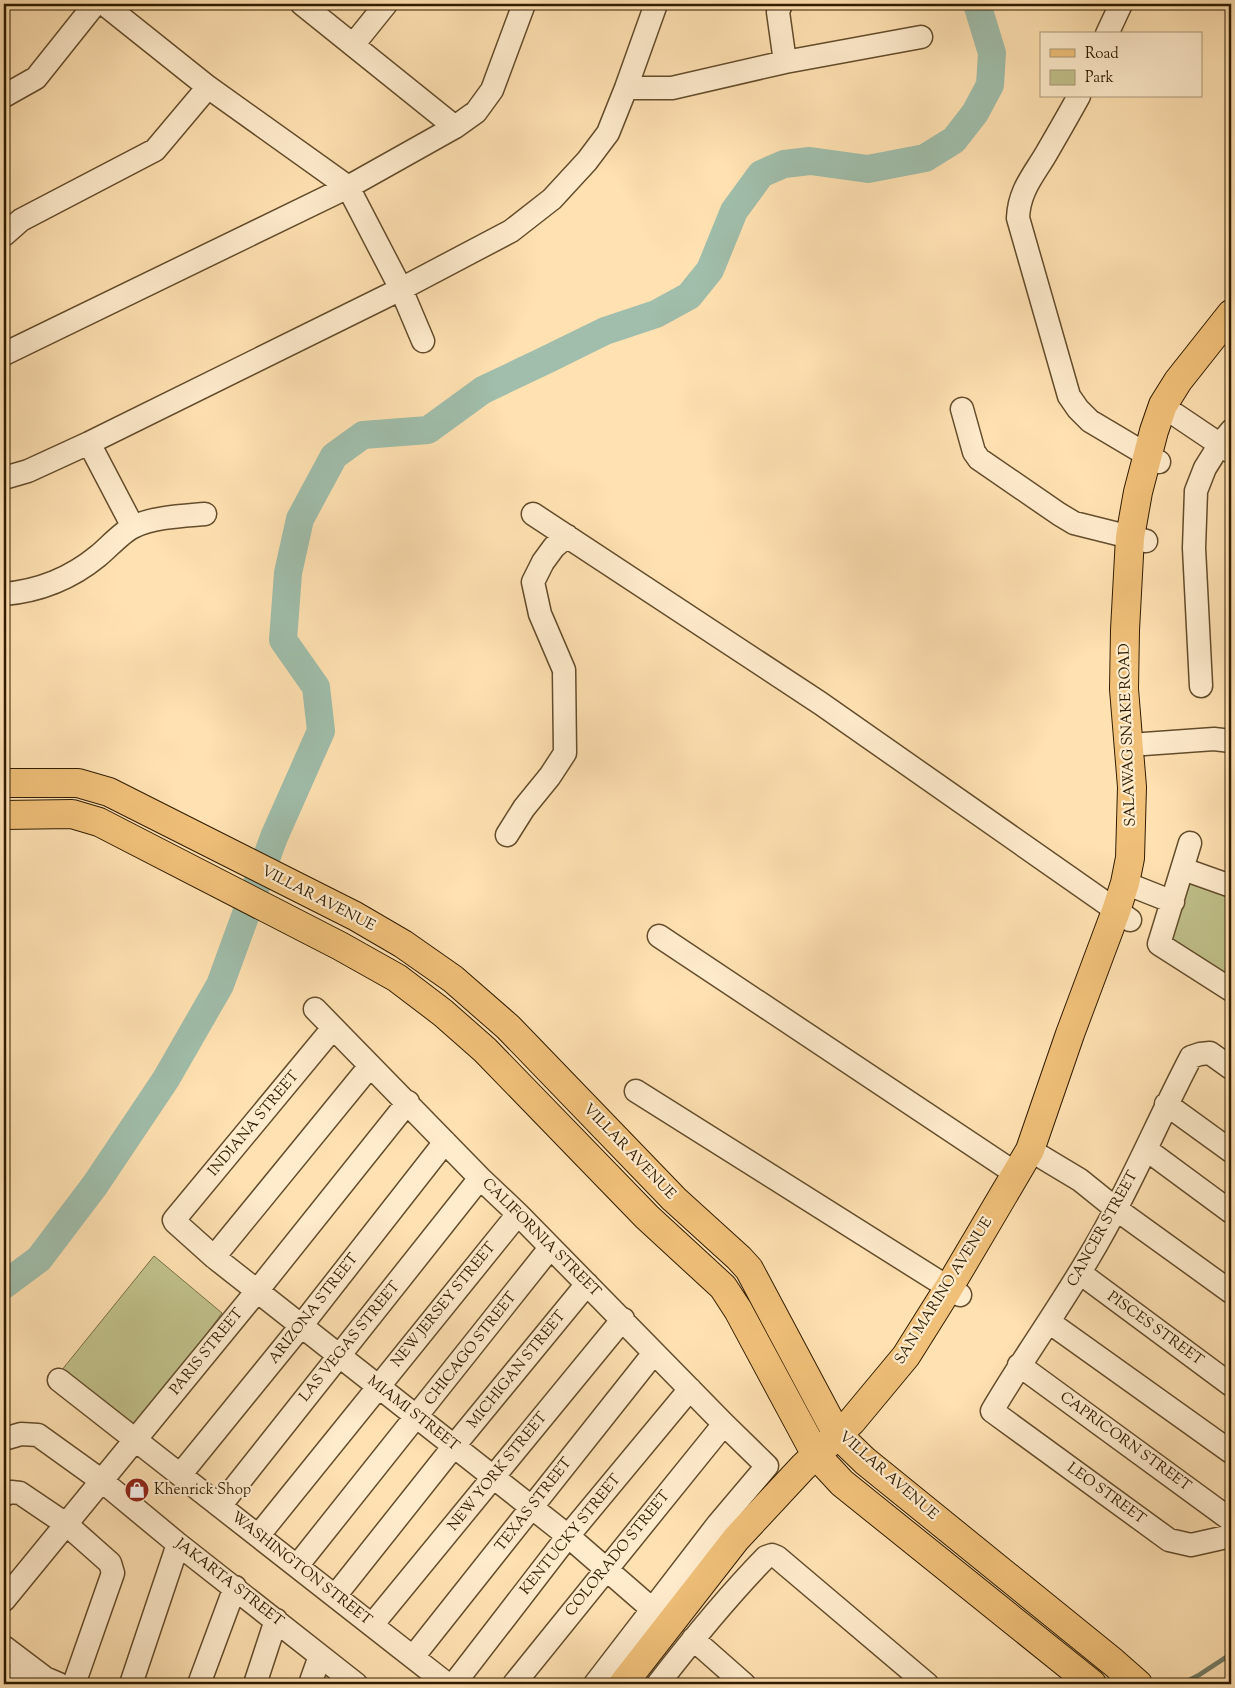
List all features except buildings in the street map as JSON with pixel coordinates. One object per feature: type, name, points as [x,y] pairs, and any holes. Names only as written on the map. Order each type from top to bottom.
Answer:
[{"type":"main road","name":"SALAWAG SNAKE ROAD","points":[[1133,886],[1130,858],[1132,788],[1124,689],[1126,579],[1138,539],[1163,406],[1178,381],[1231,314]]},
{"type":"main road","name":"SALAWAG SNAKE ROAD","points":[[1153,458],[1190,390],[1231,339]]},
{"type":"main road","name":"SALAWAG SNAKE ROAD","points":[[1133,886],[1147,858],[1150,826],[1140,688],[1142,580],[1138,539]]},
{"type":"main road","name":"VILLAR AVENUE","points":[[4,783],[78,783],[109,792],[354,916],[403,944],[453,979],[508,1027],[674,1199],[749,1269],[844,1441],[1138,1684]]},
{"type":"main road","points":[[4,815],[72,814],[87,817],[340,946],[397,978],[443,1013],[485,1050],[647,1217],[723,1287],[735,1304],[822,1462],[850,1489],[1091,1683]]},
{"type":"main road","name":"SAN MARINO AVENUE","points":[[624,1684],[675,1625],[736,1538],[803,1466],[822,1462],[844,1441],[852,1421],[906,1356],[954,1292],[1029,1162],[1133,886]]},
{"type":"main road","name":"SAN MARINO AVENUE","points":[[645,1684],[675,1625]]},
{"type":"street","points":[[4,96],[36,78],[94,4]]},
{"type":"street","points":[[104,4],[208,87],[348,187],[401,289],[423,341]]},
{"type":"street","points":[[302,4],[455,127]]},
{"type":"street","points":[[353,45],[386,4]]},
{"type":"street","points":[[4,354],[348,187],[455,127],[476,112],[492,90],[524,4]]},
{"type":"street","points":[[4,478],[28,471],[89,444],[401,289],[511,231],[552,199],[587,161],[608,133],[656,4]]},
{"type":"street","points":[[781,4],[778,12],[785,62]]},
{"type":"street","points":[[1108,32],[1121,4]]},
{"type":"street","points":[[626,88],[672,88],[785,62],[920,37]]},
{"type":"street","points":[[4,235],[21,220],[155,150],[208,87]]},
{"type":"street","points":[[1078,98],[1022,192],[1018,206],[1018,218],[1069,396],[1090,421],[1153,458]]},
{"type":"street","points":[[962,409],[974,452],[979,459],[1074,523],[1138,539]]},
{"type":"street","points":[[1176,415],[1228,442],[1204,468],[1196,491],[1194,548],[1201,686]]},
{"type":"street","points":[[89,444],[133,527]]},
{"type":"street","points":[[4,594],[26,592],[58,582],[84,568],[133,527],[162,518],[204,514]]},
{"type":"street","points":[[533,514],[820,703],[1123,915]]},
{"type":"street","points":[[508,834],[524,808],[550,776],[565,753],[564,670],[540,614],[533,582],[543,562],[554,547],[567,536]]},
{"type":"street","points":[[1144,744],[1214,738],[1231,742]]},
{"type":"street","points":[[1190,843],[1159,944],[1230,987]]},
{"type":"street","points":[[1183,870],[1231,886]]},
{"type":"street","points":[[1133,886],[1173,902]]},
{"type":"street","points":[[659,936],[1029,1162],[1072,1193],[1116,1209],[1231,1292]]},
{"type":"street","name":"CALIFORNIA STREET","points":[[315,1009],[408,1102],[480,1178],[518,1214],[767,1466],[718,1524],[675,1625]]},
{"type":"street","name":"INDIANA STREET","points":[[174,1220],[333,1028]]},
{"type":"street","name":"CANCER STREET","points":[[992,1411],[1019,1365],[1080,1273],[1116,1209],[1147,1150],[1166,1104],[1191,1057],[1210,1053],[1231,1068]]},
{"type":"street","points":[[214,1257],[370,1066]]},
{"type":"street","points":[[636,1091],[954,1292]]},
{"type":"street","name":"PARIS STREET","points":[[4,1600],[408,1102]]},
{"type":"street","points":[[1166,1104],[1231,1151]]},
{"type":"street","name":"ARIZONA STREET","points":[[180,1475],[301,1326],[445,1142]]},
{"type":"street","points":[[1147,1150],[1231,1212]]},
{"type":"street","name":"LAS VEGAS STREET","points":[[220,1506],[480,1178]]},
{"type":"street","name":"NEW JERSEY STREET","points":[[258,1536],[518,1214]]},
{"type":"street","name":"MIAMI STREET","points":[[174,1220],[176,1224],[214,1257],[256,1291],[568,1536],[744,1684]]},
{"type":"street","name":"CHICAGO STREET","points":[[297,1566],[550,1248]]},
{"type":"street","name":"PISCES STREET","points":[[1080,1273],[1231,1384]]},
{"type":"street","name":"MICHIGAN STREET","points":[[336,1596],[454,1446],[587,1284]]},
{"type":"street","name":"NEW YORK STREET","points":[[372,1625],[622,1319]]},
{"type":"street","points":[[1048,1322],[1231,1452]]},
{"type":"street","name":"TEXAS STREET","points":[[413,1657],[654,1353]]},
{"type":"street","name":"CAPRICORN STREET","points":[[1019,1365],[1231,1520]]},
{"type":"street","name":"WASHINGTON STREET","points":[[59,1380],[447,1684]]},
{"type":"street","name":"KENTUCKY STREET","points":[[454,1684],[568,1536],[690,1389]]},
{"type":"street","name":"LEO STREET","points":[[992,1411],[1169,1540],[1191,1545],[1231,1536]]},
{"type":"street","name":"COLORADO STREET","points":[[514,1684],[724,1424]]},
{"type":"street","name":"JAKARTA STREET","points":[[4,1439],[21,1434],[38,1434],[102,1481],[178,1544],[356,1684]]},
{"type":"street","points":[[4,1495],[11,1492],[20,1493],[66,1524],[110,1563],[113,1573],[74,1684]]},
{"type":"street","points":[[131,1684],[178,1544]]},
{"type":"street","points":[[595,1684],[675,1625],[739,1585],[766,1557],[772,1556],[777,1557],[927,1684]]},
{"type":"street","points":[[199,1684],[235,1587]]},
{"type":"street","points":[[255,1684],[276,1620]]},
{"type":"street","points":[[658,1684],[675,1625]]},
{"type":"street","points":[[4,1647],[45,1678],[59,1684]]},
{"type":"street","points":[[310,1684],[320,1656]]},
{"type":"street","points":[[9,1684],[25,1664]]},
{"type":"green space","points":[[1190,877],[1231,891],[1231,971],[1225,978],[1172,941]]},
{"type":"green space","points":[[154,1256],[222,1313],[137,1429],[61,1371]]},
{"type":"waterway","points":[[4,1285],[39,1259],[95,1185],[166,1079],[220,985],[274,837],[321,731],[316,687],[283,640],[288,573],[300,519],[334,456],[363,435],[428,430],[483,390],[605,331],[656,314],[689,296],[710,270],[734,211],[761,174],[784,164],[810,161],[868,169],[925,158],[954,140],[975,113],[990,85],[992,53],[977,4]]},
{"type":"waterway","points":[[1181,1684],[1199,1675],[1231,1654]]},
{"type":"place","name":"Khenrick Shop","points":[[137,1490]]}]
